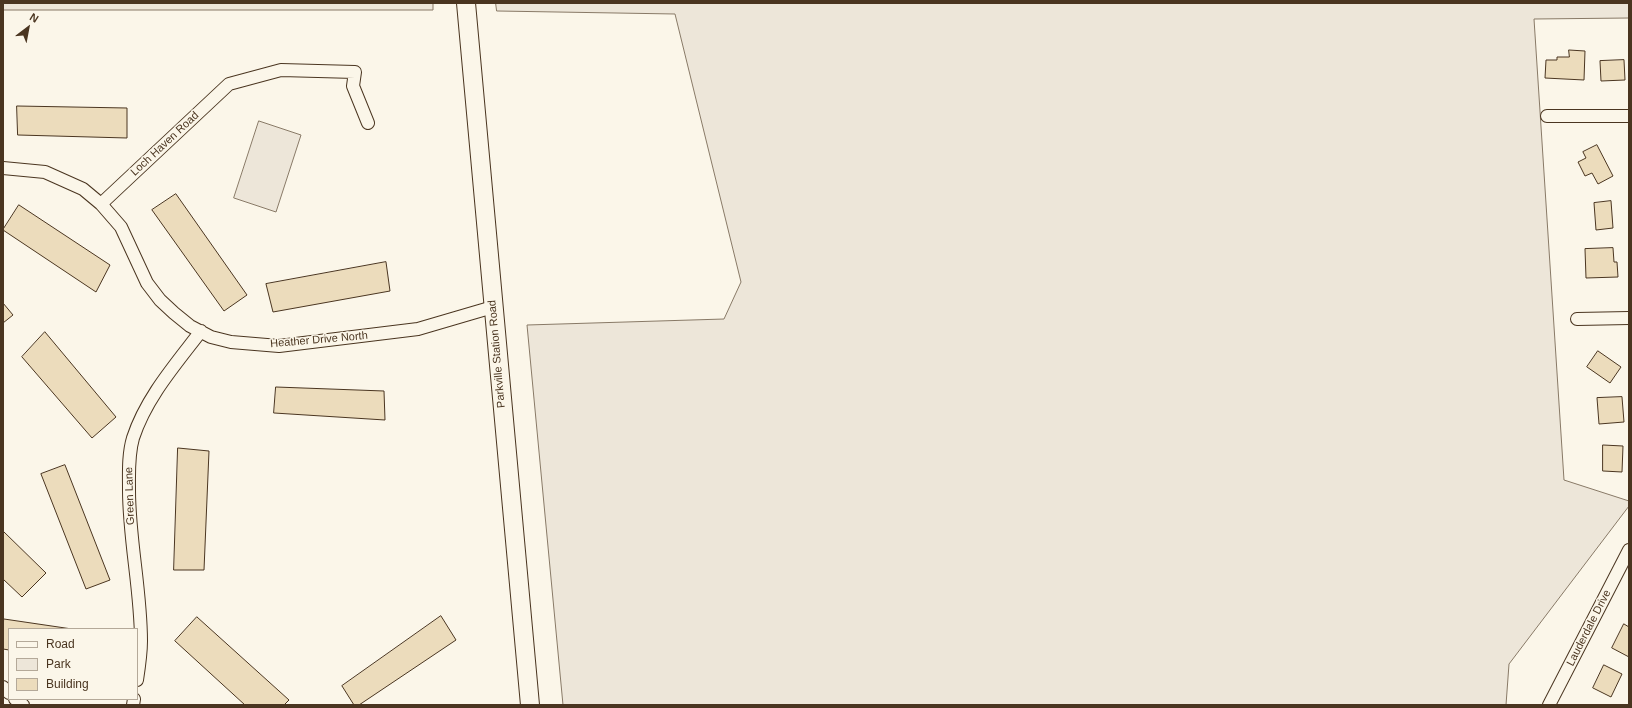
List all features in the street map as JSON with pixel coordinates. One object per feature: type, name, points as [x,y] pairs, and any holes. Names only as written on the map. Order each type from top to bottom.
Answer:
[{"type":"main road","name":"Parkville Station Road","points":[[466,3],[530,705]]},
{"type":"street","name":"Loch Haven Road","points":[[101,204],[229,84],[281,70],[355,72],[353,86],[368,123]]},
{"type":"street","points":[[1547,116],[1629,116]]},
{"type":"street","name":"Heather Drive North","points":[[3,168],[45,172],[82,189],[101,204],[121,227],[147,283],[160,300],[190,326],[211,336],[231,342],[279,346],[418,329],[493,307]]},
{"type":"street","points":[[1577,319],[1629,318]]},
{"type":"street","name":"Green Lane","points":[[138,670],[141,642],[140,610],[130,516],[130,453],[133,438],[146,408],[201,331]]},
{"type":"street","name":"Lauderdale Drive","points":[[1549,705],[1629,550]]},
{"type":"green space","points":[[3,3],[433,3],[433,10],[3,10]]},
{"type":"green space","points":[[496,3],[1629,3],[1629,18],[1534,19],[1564,480],[1629,501],[1629,506],[1509,664],[1506,705],[563,705],[527,325],[724,319],[741,282],[675,14],[497,11]]},
{"type":"green space","points":[[259,121],[301,135],[276,212],[234,198]]},
{"type":"building","points":[[1569,50],[1585,51],[1584,80],[1545,78],[1546,60],[1557,60],[1557,57],[1569,57]]},
{"type":"building","points":[[1624,60],[1625,80],[1601,81],[1600,61]]},
{"type":"building","points":[[17,106],[127,108],[127,138],[18,135]]},
{"type":"building","points":[[1597,145],[1613,176],[1598,184],[1592,173],[1585,176],[1578,162],[1586,158],[1583,152]]},
{"type":"building","points":[[176,194],[247,295],[224,311],[152,210]]},
{"type":"building","points":[[1611,201],[1613,228],[1596,230],[1594,203]]},
{"type":"building","points":[[19,205],[110,265],[96,292],[3,230]]},
{"type":"building","points":[[1613,248],[1614,262],[1617,262],[1618,277],[1586,278],[1585,249]]},
{"type":"building","points":[[386,262],[390,291],[273,312],[266,284]]},
{"type":"building","points":[[3,303],[13,315],[3,323]]},
{"type":"building","points":[[45,332],[116,417],[92,438],[22,357]]},
{"type":"building","points":[[1598,351],[1621,367],[1610,383],[1587,367]]},
{"type":"building","points":[[276,387],[384,391],[385,420],[274,413]]},
{"type":"building","points":[[1622,397],[1624,422],[1599,424],[1597,398]]},
{"type":"building","points":[[1603,445],[1623,446],[1622,472],[1603,471]]},
{"type":"building","points":[[178,448],[209,451],[204,570],[174,570]]},
{"type":"building","points":[[65,465],[110,580],[86,589],[41,474]]},
{"type":"building","points":[[3,531],[46,573],[22,597],[3,579]]},
{"type":"building","points":[[441,616],[456,640],[359,705],[354,705],[342,686]]},
{"type":"building","points":[[197,617],[289,700],[284,705],[245,705],[175,641]]},
{"type":"building","points":[[4,619],[65,628],[8,628],[8,650],[3,649]]},
{"type":"building","points":[[1624,624],[1629,627],[1629,657],[1612,648]]},
{"type":"building","points":[[1604,665],[1622,674],[1611,697],[1593,688]]}]
